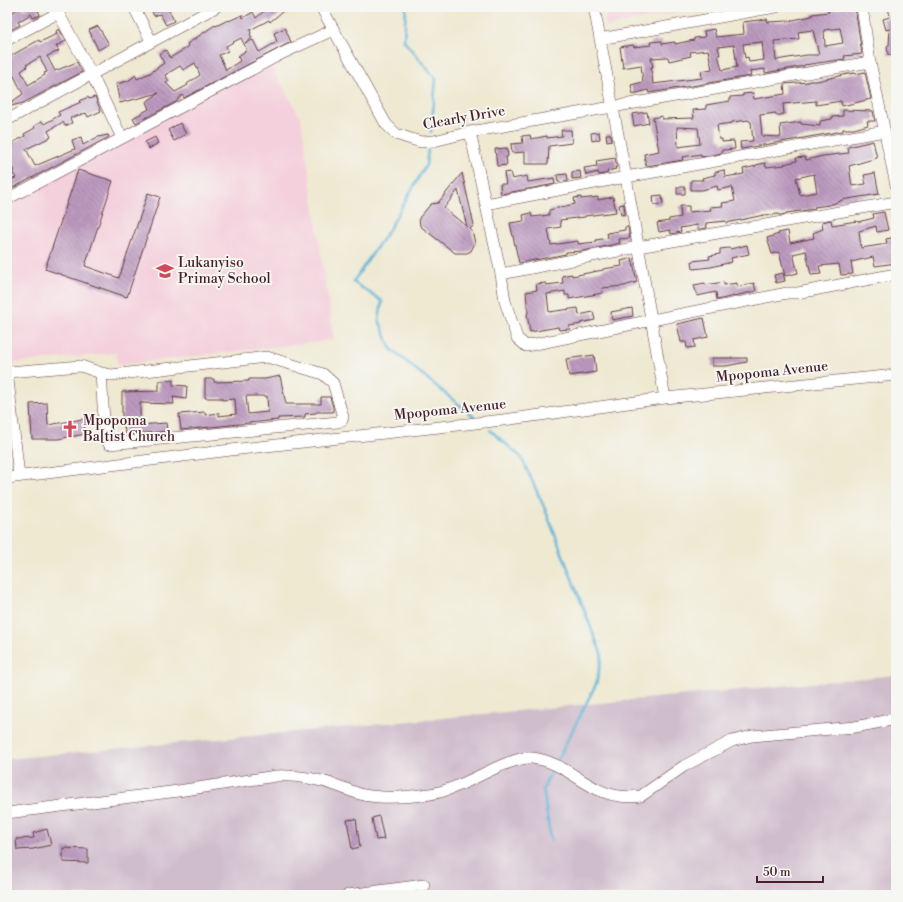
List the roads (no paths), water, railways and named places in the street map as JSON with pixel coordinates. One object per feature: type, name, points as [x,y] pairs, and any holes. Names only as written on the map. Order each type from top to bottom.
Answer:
[{"type":"street","points":[[134,7],[151,41]]},
{"type":"street","points":[[7,120],[216,7]]},
{"type":"street","name":"Clearly Drive","points":[[321,7],[386,124],[396,134],[420,142],[434,141],[470,132],[612,106],[870,62]]},
{"type":"street","points":[[594,7],[665,398]]},
{"type":"street","points":[[600,39],[776,7]]},
{"type":"street","points":[[862,7],[870,62],[896,185]]},
{"type":"street","points":[[7,40],[56,10],[92,75],[122,138]]},
{"type":"street","points":[[7,199],[283,53],[333,30]]},
{"type":"street","points":[[486,204],[626,177],[885,131]]},
{"type":"street","points":[[470,132],[501,274],[505,300],[517,338],[526,346],[787,293],[798,293],[896,274]]},
{"type":"street","points":[[501,274],[638,247],[896,202]]},
{"type":"street","points":[[19,476],[7,372],[81,366],[111,375],[269,357],[323,374],[328,378],[333,383],[343,417],[342,420],[338,422],[109,444],[105,437],[102,373]]},
{"type":"street","name":"Mpopoma Avenue","points":[[7,478],[223,451],[504,420],[665,398],[896,375]]},
{"type":"street","points":[[7,813],[284,776],[314,779],[365,795],[406,796],[430,794],[442,791],[510,762],[530,758],[543,760],[556,765],[604,793],[633,798],[641,796],[684,766],[732,741],[752,736],[855,727],[896,719]]},
{"type":"street","points":[[348,895],[424,885]]},
{"type":"waterway","points":[[406,7],[404,41],[436,79],[431,132]]},
{"type":"waterway","points":[[428,150],[426,165],[388,231],[353,282],[382,301],[379,320],[391,349],[474,417]]},
{"type":"waterway","points":[[490,430],[521,457],[545,509],[602,656],[596,684],[557,761]]},
{"type":"waterway","points":[[551,841],[543,789],[553,768]]},
{"type":"place","name":"Lukanyiso Primay School","points":[[165,271]]},
{"type":"place","name":"Mpopoma Ba[tist Church","points":[[70,429]]}]
